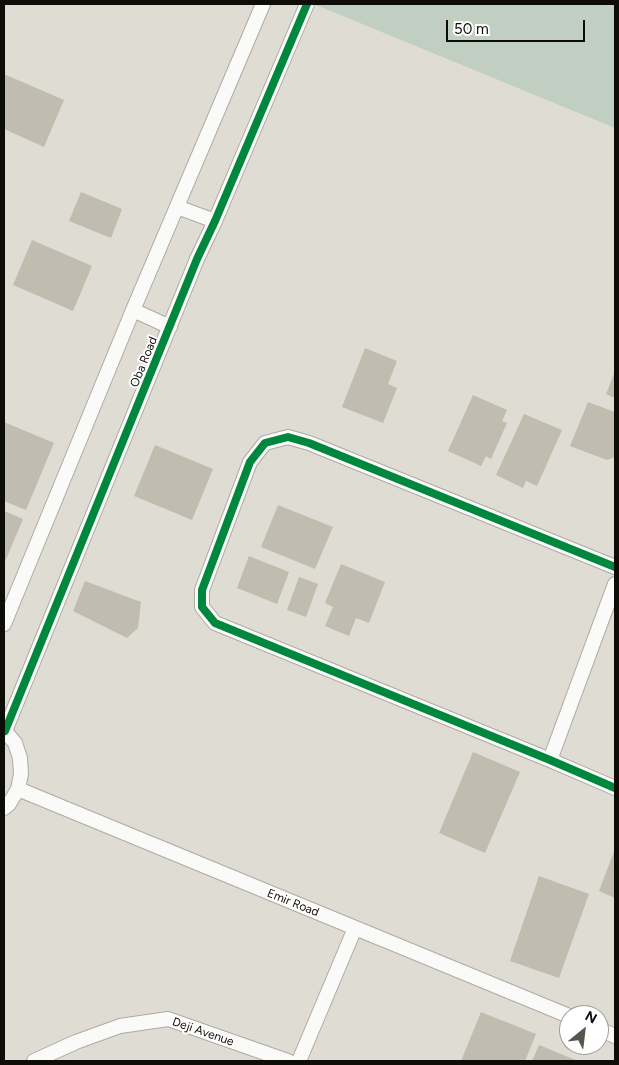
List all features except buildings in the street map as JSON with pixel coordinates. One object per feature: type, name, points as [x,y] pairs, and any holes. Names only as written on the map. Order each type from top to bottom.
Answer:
[{"type":"street","points":[[4,624],[133,310],[263,4]]},
{"type":"street","name":"Oba Road","points":[[5,730],[198,259],[307,4]]},
{"type":"street","points":[[177,207],[215,221]]},
{"type":"street","points":[[133,310],[170,327]]},
{"type":"street","points":[[615,567],[309,442],[288,437],[265,443],[250,462],[202,590],[202,607],[215,623],[615,788]]},
{"type":"street","points":[[550,760],[615,584]]},
{"type":"street","points":[[4,808],[9,804],[18,789],[21,774],[20,758],[15,743],[5,730]]},
{"type":"street","name":"Emir Road","points":[[18,789],[559,1012]]},
{"type":"street","points":[[299,1061],[355,928]]},
{"type":"street","name":"Deji Avenue","points":[[34,1061],[76,1042],[120,1026],[168,1019],[288,1061]]},
{"type":"green space","points":[[313,4],[615,4],[615,128],[321,7]]},
{"type":"cycle path","points":[[5,731],[197,259],[307,4]]},
{"type":"cycle path","points":[[615,567],[309,443],[288,437],[265,443],[250,462],[202,590],[202,607],[215,623],[615,788]]}]
